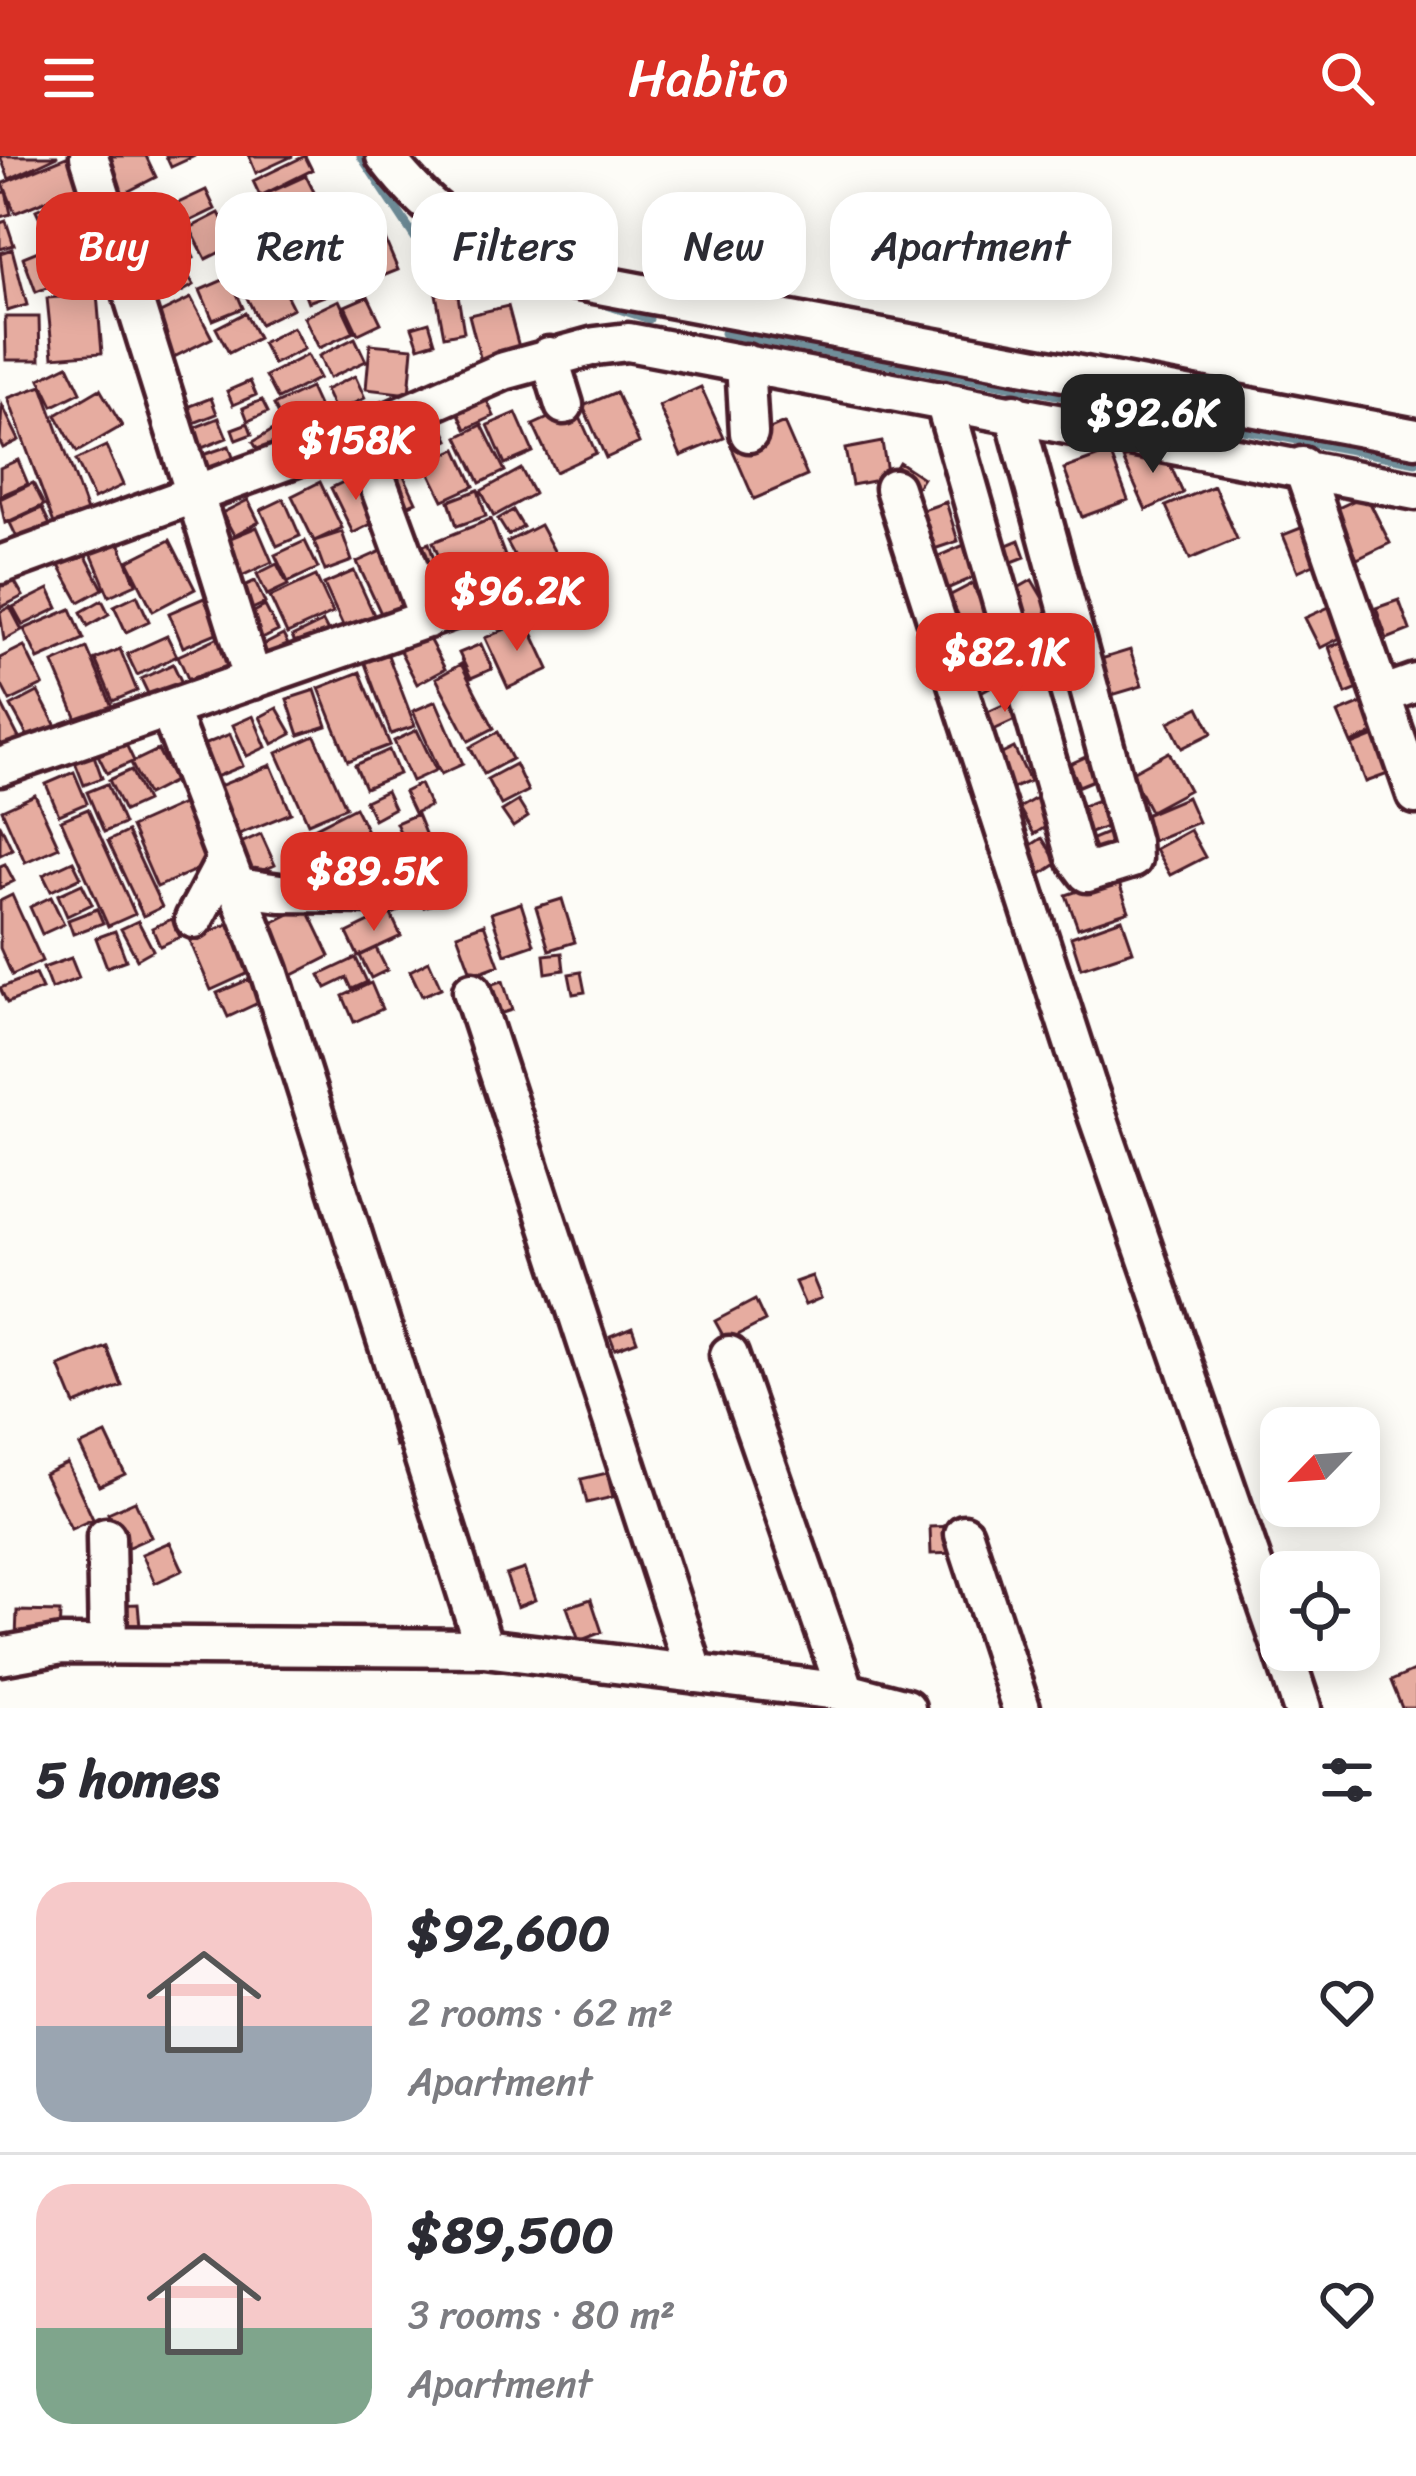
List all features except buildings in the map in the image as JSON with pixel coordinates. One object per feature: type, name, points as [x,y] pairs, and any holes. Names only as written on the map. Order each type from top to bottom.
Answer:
[{"type":"street","points":[[89,156],[253,680]]},
{"type":"street","points":[[385,156],[411,190],[474,241],[562,278],[1416,438]]},
{"type":"street","points":[[688,353],[700,307]]},
{"type":"street","points":[[0,565],[360,434],[549,356],[628,342],[1416,491]]},
{"type":"street","points":[[549,356],[564,405]]},
{"type":"street","points":[[745,364],[749,433]]},
{"type":"street","points":[[944,401],[1075,857],[1088,873],[1132,859],[1131,842],[1014,413]]},
{"type":"street","points":[[360,434],[428,619]]},
{"type":"street","points":[[1302,466],[1399,689],[1416,795]]},
{"type":"street","points":[[894,488],[1086,1083],[1260,1585]]},
{"type":"street","points":[[0,766],[467,605]]},
{"type":"street","points":[[169,711],[269,971],[484,1648]]},
{"type":"street","points":[[232,873],[280,893],[386,894]]},
{"type":"street","points":[[194,919],[232,873]]},
{"type":"street","points":[[472,991],[694,1674]]},
{"type":"street","points":[[729,1355],[845,1692]]},
{"type":"street","points":[[964,1534],[1021,1708]]},
{"type":"street","points":[[106,1538],[108,1646]]},
{"type":"street","points":[[0,1657],[62,1645],[484,1648],[845,1692],[906,1708]]},
{"type":"street","points":[[1290,1671],[1302,1708]]},
{"type":"waterway","points":[[361,156],[411,231]]},
{"type":"waterway","points":[[598,302],[649,319]]},
{"type":"waterway","points":[[724,333],[1416,462]]}]
